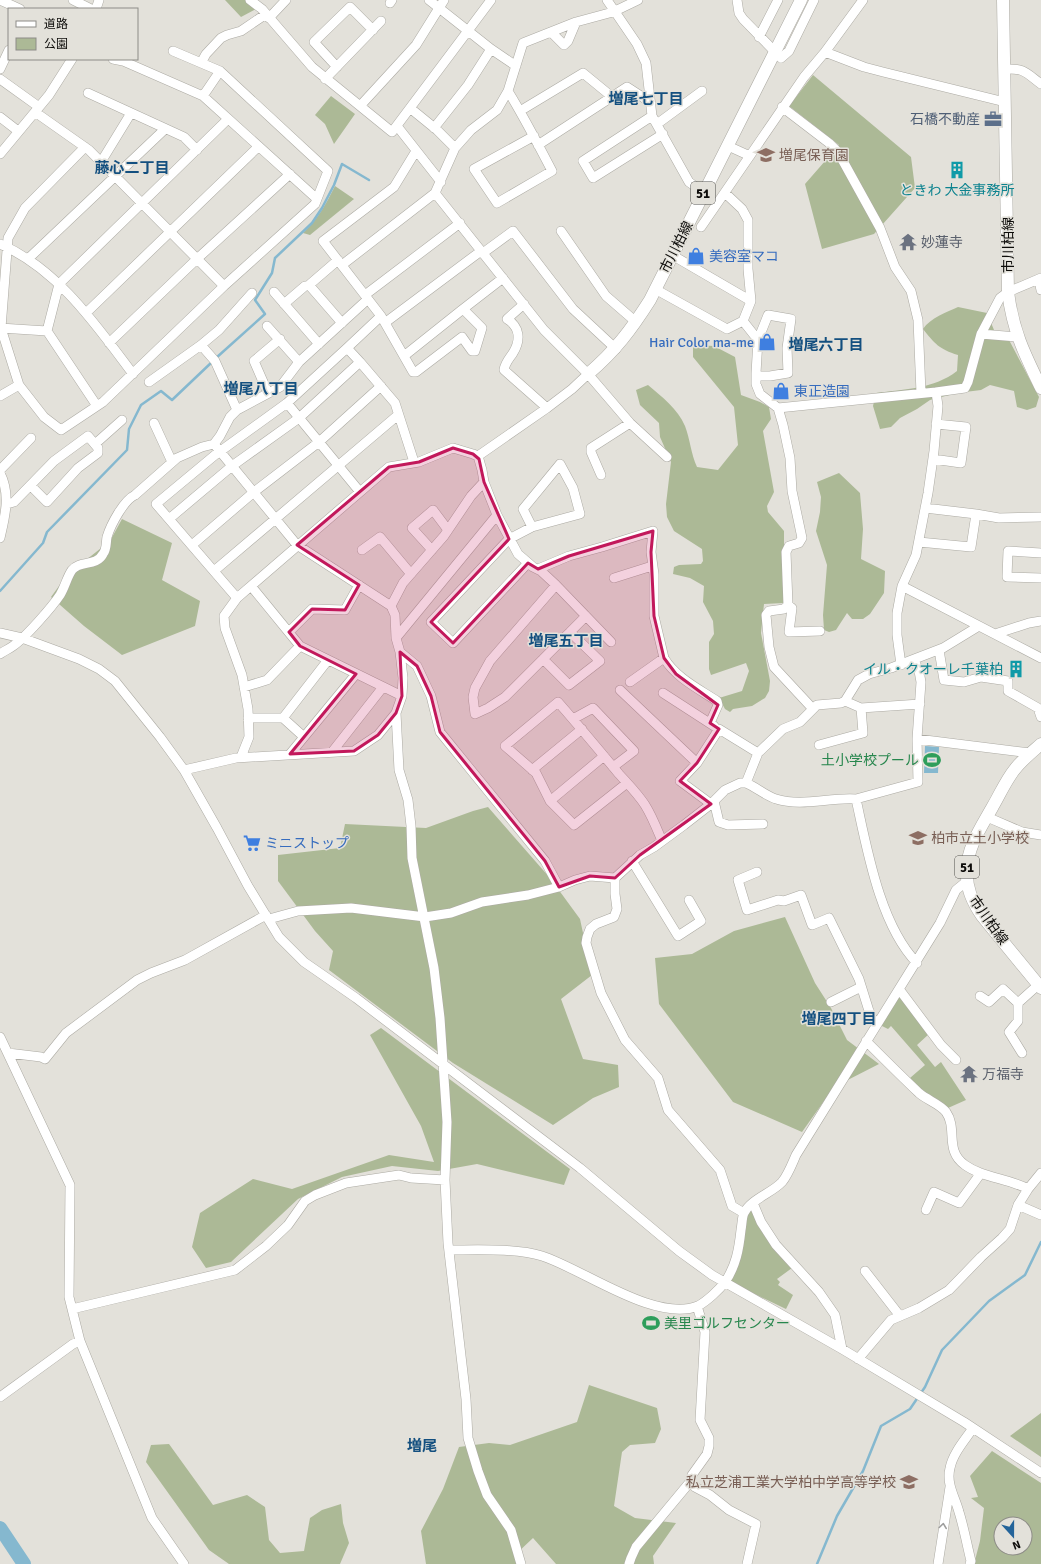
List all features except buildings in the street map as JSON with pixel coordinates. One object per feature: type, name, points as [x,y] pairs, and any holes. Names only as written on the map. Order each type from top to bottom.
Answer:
[{"type":"main road","name":"市川柏線","points":[[588,374],[616,349],[636,322],[655,289],[801,0]]},
{"type":"main road","name":"市川柏線","points":[[1003,0],[1006,102],[1008,292],[1011,315],[1017,337],[1041,388]]},
{"type":"main road","name":"市川柏線","points":[[1039,987],[973,903],[967,881],[968,859],[972,846],[987,817],[1014,770],[1041,744]]},
{"type":"street","points":[[0,0],[18,8]]},
{"type":"street","points":[[72,0],[89,8]]},
{"type":"street","points":[[250,0],[268,16],[312,67],[392,132],[491,0]]},
{"type":"street","points":[[201,63],[206,54],[221,38],[241,31],[268,16],[286,0]]},
{"type":"street","points":[[429,0],[442,4],[468,30],[491,49],[516,66]]},
{"type":"street","points":[[607,0],[637,44],[646,63],[652,116],[689,182],[703,192]]},
{"type":"street","points":[[284,304],[305,286],[309,285],[435,194],[455,148],[471,130],[497,110],[508,91],[522,43],[576,22],[614,12],[638,0]]},
{"type":"street","points":[[737,0],[739,13],[759,37],[781,58],[786,54],[814,0]]},
{"type":"street","points":[[759,37],[778,0]]},
{"type":"street","points":[[701,228],[782,107],[863,0]]},
{"type":"street","points":[[360,106],[416,45],[442,4]]},
{"type":"street","points":[[337,67],[314,42],[350,7],[373,30]]},
{"type":"street","points":[[325,79],[381,21]]},
{"type":"street","points":[[551,32],[564,45],[568,41],[576,22]]},
{"type":"street","points":[[434,128],[468,84],[491,49]]},
{"type":"street","points":[[86,147],[25,208],[4,245],[0,328],[19,385],[44,417],[61,430],[104,402],[224,286],[315,204],[328,171],[220,71],[173,50]]},
{"type":"street","points":[[0,69],[8,52]]},
{"type":"street","points":[[825,52],[864,67],[1006,102]]},
{"type":"street","points":[[0,154],[49,95],[71,60]]},
{"type":"street","points":[[118,60],[203,96],[258,147],[318,199]]},
{"type":"street","points":[[1005,69],[1018,68],[1041,84]]},
{"type":"street","points":[[203,96],[220,71]]},
{"type":"street","points":[[520,111],[583,74],[611,96]]},
{"type":"street","points":[[0,79],[37,110],[86,147],[198,258],[224,286]]},
{"type":"street","points":[[538,145],[626,87],[650,102]]},
{"type":"street","points":[[508,91],[534,136],[552,171],[497,203],[474,169],[534,136]]},
{"type":"street","points":[[657,124],[702,91]]},
{"type":"street","points":[[88,93],[184,137],[197,150]]},
{"type":"street","points":[[782,107],[829,143],[838,152],[880,228],[895,266],[911,291],[918,320],[921,393]]},
{"type":"street","points":[[410,108],[455,148]]},
{"type":"street","points":[[102,162],[131,113]]},
{"type":"street","points":[[652,116],[583,162],[593,178],[663,134]]},
{"type":"street","points":[[0,117],[18,132]]},
{"type":"street","points":[[97,406],[47,331],[59,284],[228,119]]},
{"type":"street","points":[[397,126],[441,182]]},
{"type":"street","points":[[29,258],[165,128]]},
{"type":"street","points":[[728,146],[750,156]]},
{"type":"street","points":[[86,313],[258,147]]},
{"type":"street","points":[[416,151],[394,187],[323,241],[383,319],[413,372],[416,372],[462,337],[472,351],[475,351],[482,328],[463,309]]},
{"type":"street","points":[[109,343],[198,258],[290,174]]},
{"type":"street","points":[[655,289],[727,329],[743,321],[751,300],[748,269],[748,220],[742,209],[725,193]]},
{"type":"street","points":[[435,194],[460,223],[544,330],[588,374],[630,423],[667,457]]},
{"type":"street","points":[[0,654],[14,646],[52,606],[61,594],[71,571],[76,566],[91,563],[102,557],[106,549],[107,537],[112,524],[129,498],[136,495],[172,462],[183,455],[214,444],[230,417],[237,410],[280,387],[299,362],[342,323],[367,297],[460,223]]},
{"type":"street","points":[[561,231],[606,296],[636,322]]},
{"type":"street","points":[[237,598],[156,504],[220,452],[286,403],[347,348],[383,319],[482,252],[513,232],[573,309],[616,349]]},
{"type":"street","points":[[4,245],[29,258],[59,284],[86,313],[132,374]]},
{"type":"street","points":[[672,255],[751,300]]},
{"type":"street","points":[[404,356],[503,278]]},
{"type":"street","points":[[778,408],[964,388],[968,382],[981,334],[1000,298],[1008,292],[1040,279],[1041,290]]},
{"type":"street","points":[[309,285],[342,323]]},
{"type":"street","points":[[274,292],[319,344]]},
{"type":"street","points":[[149,382],[201,345],[218,330],[252,293]]},
{"type":"street","points":[[524,304],[507,319],[514,323],[518,335],[514,352],[504,365],[504,370],[547,408]]},
{"type":"street","points":[[756,376],[770,376],[788,373],[787,348],[791,320],[768,315],[758,340],[756,376],[756,384],[760,394],[778,408],[790,458],[792,491],[802,538],[799,543],[789,546],[786,552],[788,605],[792,608],[789,632],[820,631]]},
{"type":"street","points":[[743,321],[758,340]]},
{"type":"street","points":[[267,326],[299,362]]},
{"type":"street","points":[[0,328],[47,331]]},
{"type":"street","points":[[981,334],[1017,337]]},
{"type":"street","points":[[268,393],[254,361],[280,339]]},
{"type":"street","points":[[201,345],[215,361],[237,410]]},
{"type":"street","points":[[347,348],[395,404],[414,462]]},
{"type":"street","points":[[169,519],[232,466],[299,418],[360,362]]},
{"type":"street","points":[[478,456],[547,408],[572,389],[588,374]]},
{"type":"street","points":[[0,396],[19,385]]},
{"type":"street","points":[[192,545],[254,492],[319,442],[381,386]]},
{"type":"street","points":[[901,665],[897,635],[897,613],[902,586],[916,556],[925,508],[933,459],[938,406],[936,392]]},
{"type":"street","points":[[286,403],[360,492]]},
{"type":"street","points":[[214,571],[339,466],[398,414]]},
{"type":"street","points":[[95,444],[122,420]]},
{"type":"street","points":[[154,423],[172,462]]},
{"type":"street","points":[[601,475],[591,452],[591,448],[630,423]]},
{"type":"street","points":[[933,459],[961,463],[966,427],[936,424]]},
{"type":"street","points":[[7,504],[14,502],[54,461],[88,436],[98,448],[98,453],[78,468],[47,502],[31,486]]},
{"type":"street","points":[[0,538],[2,518],[7,504],[5,486],[0,474],[31,438]]},
{"type":"street","points":[[184,770],[241,757],[354,750],[378,736],[396,714],[402,696],[403,678],[400,652],[396,638],[395,615],[391,606],[297,545],[214,444]]},
{"type":"street","points":[[241,757],[249,737],[248,718],[242,675],[225,628],[224,616],[237,598],[389,467],[419,462],[453,448],[478,456],[484,482],[497,514],[518,554],[533,568],[538,569],[556,585],[611,642]]},
{"type":"street","points":[[528,563],[453,643],[431,622],[509,539],[532,527],[580,514],[573,488],[560,464],[523,509],[532,527]]},
{"type":"street","points":[[391,606],[403,583],[432,550],[484,482]]},
{"type":"street","points":[[925,508],[999,518],[1041,517]]},
{"type":"street","points":[[432,550],[412,528],[433,510],[448,530]]},
{"type":"street","points":[[396,638],[497,514]]},
{"type":"street","points":[[919,542],[971,547],[976,514]]},
{"type":"street","points":[[538,569],[569,556],[653,531],[650,552],[654,616],[664,658],[676,674],[717,701],[718,705],[710,723]]},
{"type":"street","points":[[362,550],[380,537],[411,574]]},
{"type":"street","points":[[1041,553],[1008,551],[1007,577],[1041,578]]},
{"type":"street","points":[[614,578],[652,566]]},
{"type":"street","points":[[289,632],[312,609],[345,610],[359,585]]},
{"type":"street","points":[[556,585],[490,661],[475,688],[473,697],[475,714],[505,697],[586,616]]},
{"type":"street","points":[[251,586],[300,646],[402,696]]},
{"type":"street","points":[[902,586],[1041,658]]},
{"type":"street","points":[[788,605],[784,609],[769,611],[766,615],[771,656],[774,667],[812,709]]},
{"type":"street","points":[[995,634],[1016,626],[1041,621]]},
{"type":"street","points":[[746,783],[758,753],[783,729],[800,722],[817,705],[841,703],[845,701],[858,680],[869,674],[901,665],[939,650],[980,626]]},
{"type":"street","points":[[543,659],[569,686],[600,661],[570,632]]},
{"type":"street","points":[[0,633],[22,638],[79,658],[99,669],[115,682],[184,770],[248,886],[279,937],[304,962],[356,998],[580,1168],[679,1251],[712,1275],[842,1349],[973,1428],[1041,1473]]},
{"type":"street","points":[[244,687],[267,680],[300,646]]},
{"type":"street","points":[[939,650],[944,680],[964,682],[981,677],[1008,681],[1008,691],[1038,708],[1041,717]]},
{"type":"street","points":[[400,652],[417,666],[431,696],[440,732],[545,861],[559,887]]},
{"type":"street","points":[[630,682],[664,658]]},
{"type":"street","points":[[283,718],[328,660]]},
{"type":"street","points":[[744,1213],[732,1206],[720,1170],[668,1110],[658,1078],[625,1040],[601,993],[586,943],[587,937],[590,929],[596,924],[614,917],[617,909],[615,894],[616,878],[632,861],[640,854],[662,841],[731,786],[746,783],[775,799],[797,802],[846,798],[856,799],[918,782],[917,738],[921,682],[919,671],[914,660]]},
{"type":"street","points":[[290,754],[356,674]]},
{"type":"street","points":[[332,752],[383,687]]},
{"type":"street","points":[[620,690],[697,763]]},
{"type":"street","points":[[663,693],[758,753]]},
{"type":"street","points":[[845,701],[861,708],[920,704]]},
{"type":"street","points":[[626,783],[574,825],[550,801],[542,784],[532,770],[504,746],[558,702],[644,804],[662,841]]},
{"type":"street","points":[[573,719],[593,708],[628,743],[634,751],[614,767]]},
{"type":"street","points":[[819,745],[863,733],[861,708]]},
{"type":"street","points":[[396,714],[399,770],[408,800],[411,826],[412,858],[434,968],[440,1018],[447,1122],[445,1180],[449,1250],[466,1399],[468,1438],[487,1495],[511,1530],[521,1564]]},
{"type":"street","points":[[248,718],[283,718],[304,737]]},
{"type":"street","points":[[532,770],[582,729]]},
{"type":"street","points":[[719,729],[697,763],[680,781],[712,802],[719,822],[728,825],[763,824]]},
{"type":"street","points":[[917,738],[1030,753]]},
{"type":"street","points":[[550,801],[604,756]]},
{"type":"street","points":[[856,799],[870,864],[884,903],[903,946],[916,963]]},
{"type":"street","points":[[987,817],[1016,830],[1041,835]]},
{"type":"street","points":[[632,861],[678,936],[701,921],[689,900]]},
{"type":"street","points":[[757,872],[738,880],[747,910],[778,900],[784,901],[801,895],[812,925],[829,918],[859,979],[868,1011],[876,1026]]},
{"type":"street","points":[[8,1053],[46,1059],[66,1033],[137,980],[184,960],[267,917],[298,911],[351,908],[424,917],[451,913],[482,902],[528,895],[559,887],[575,880],[590,876],[616,878]]},
{"type":"street","points":[[449,1250],[521,1252],[541,1256],[562,1263],[635,1300],[663,1307],[675,1308],[697,1306],[704,1302],[724,1282],[736,1261],[744,1213],[753,1203],[782,1182],[796,1155],[940,924],[956,890],[967,881]]},
{"type":"street","points":[[831,1002],[861,987]]},
{"type":"street","points":[[1018,1003],[1039,987]]},
{"type":"street","points":[[900,989],[941,1045],[956,1060]]},
{"type":"street","points":[[980,996],[990,1002],[1003,990],[1018,1003],[1018,1021],[1009,1032],[1022,1053]]},
{"type":"street","points":[[0,1036],[70,1185],[69,1297],[80,1341],[152,1518],[184,1564]]},
{"type":"street","points":[[866,1042],[920,1094],[944,1109],[950,1120],[952,1146],[963,1164],[981,1173],[1010,1181],[1028,1189]]},
{"type":"street","points":[[926,1210],[934,1192],[959,1203],[981,1173]]},
{"type":"street","points":[[858,1359],[891,1320],[929,1303],[949,1290],[1010,1229],[1018,1205],[1028,1189],[1041,1173]]},
{"type":"street","points":[[72,1309],[235,1270],[266,1246],[288,1224],[304,1201],[346,1183],[398,1175],[411,1178],[445,1180]]},
{"type":"street","points":[[753,1203],[761,1222],[776,1245],[820,1292],[835,1315],[842,1349]]},
{"type":"street","points":[[1018,1205],[1041,1215]]},
{"type":"street","points":[[866,1271],[900,1316]]},
{"type":"street","points":[[629,1564],[636,1547],[690,1482],[692,1475],[707,1454],[709,1438],[700,1420],[705,1332],[697,1306]]},
{"type":"street","points":[[0,1397],[73,1344],[80,1341]]},
{"type":"street","points":[[970,1564],[971,1560],[960,1512],[948,1479],[950,1467],[955,1455],[973,1428]]},
{"type":"street","points":[[690,1482],[729,1510],[756,1524],[746,1564]]},
{"type":"street","points":[[938,1564],[950,1487]]},
{"type":"highlighted area","points":[[453,448],[473,454],[479,459],[484,482],[509,539],[431,622],[453,643],[528,563],[538,569],[569,556],[653,531],[651,552],[654,616],[664,658],[676,674],[718,705],[710,723],[719,729],[697,763],[680,781],[711,804],[640,855],[615,878],[590,876],[559,887],[545,861],[440,732],[431,696],[417,666],[400,652],[402,696],[396,713],[378,735],[354,751],[290,754],[356,674],[300,646],[289,632],[312,609],[345,610],[359,585],[297,545],[389,467],[419,462]]},
{"type":"green space","points":[[225,0],[245,0],[256,9],[241,17]]},
{"type":"green space","points":[[813,75],[911,157],[915,188],[874,234],[822,249],[805,184],[839,145],[789,106]]},
{"type":"green space","points":[[331,96],[355,114],[334,144],[325,124],[315,115]]},
{"type":"green space","points":[[335,186],[354,199],[310,235],[303,233],[321,211]]},
{"type":"green space","points":[[958,307],[987,313],[994,330],[1009,340],[1039,397],[1036,407],[1027,410],[1017,407],[1014,391],[990,385],[981,390],[957,393],[930,400],[900,418],[891,427],[880,429],[873,406],[876,393],[929,385],[948,377],[957,371],[958,355],[946,351],[931,339],[923,329],[934,319]]},
{"type":"green space","points":[[693,345],[714,346],[735,357],[741,395],[769,407],[771,419],[763,431],[774,492],[767,506],[768,512],[784,531],[784,603],[764,604],[761,633],[770,681],[769,691],[765,698],[752,706],[733,709],[730,712],[725,709],[719,698],[742,691],[749,671],[746,663],[711,675],[709,669],[709,642],[714,634],[713,621],[703,602],[704,586],[690,578],[673,574],[674,567],[679,565],[701,564],[703,561],[702,549],[674,531],[667,517],[666,504],[671,462],[660,437],[659,423],[640,405],[636,390],[648,385],[669,403],[685,426],[697,467],[718,470],[738,445],[734,407],[693,357]]},
{"type":"green space","points":[[839,473],[860,493],[863,529],[861,559],[885,571],[884,593],[870,614],[863,619],[852,619],[847,613],[836,630],[829,632],[824,630],[823,615],[827,565],[816,531],[821,497],[817,482]]},
{"type":"green space","points":[[122,519],[172,543],[162,580],[200,601],[195,626],[122,655],[84,626],[51,597],[67,575],[110,541]]},
{"type":"green space","points":[[488,807],[550,878],[580,919],[592,975],[561,999],[583,1059],[618,1065],[619,1087],[593,1098],[553,1125],[453,1063],[329,970],[333,951],[315,931],[278,881],[278,855],[340,848],[345,824],[426,828]]},
{"type":"green space","points":[[785,917],[815,983],[831,1008],[847,1040],[879,1064],[834,1087],[802,1132],[733,1102],[659,1004],[655,958],[692,954],[734,931]]},
{"type":"green space","points":[[901,994],[930,1033],[917,1045],[935,1067],[941,1062],[966,1100],[948,1108],[924,1092],[910,1078],[925,1065],[891,1026],[888,1029],[880,1025]]},
{"type":"green space","points":[[381,1028],[570,1169],[564,1185],[477,1164],[438,1171],[392,1166],[342,1177],[298,1199],[231,1262],[206,1268],[192,1247],[200,1213],[253,1179],[292,1189],[389,1155],[434,1162],[421,1126],[370,1035]]},
{"type":"green space","points":[[752,1209],[792,1268],[777,1279],[780,1282],[778,1285],[793,1295],[786,1309],[728,1281],[747,1215]]},
{"type":"green space","points":[[589,1385],[657,1408],[661,1429],[655,1443],[630,1445],[622,1452],[614,1506],[635,1518],[676,1523],[653,1556],[654,1564],[556,1564],[533,1538],[515,1555],[518,1564],[426,1564],[421,1531],[443,1489],[459,1447],[489,1443],[510,1445],[577,1422]]},
{"type":"green space","points":[[1041,1413],[1041,1457],[1010,1436]]},
{"type":"green space","points":[[169,1444],[213,1505],[247,1495],[265,1507],[269,1540],[280,1553],[304,1551],[310,1518],[322,1510],[341,1504],[343,1523],[349,1543],[340,1564],[229,1564],[209,1550],[146,1462],[151,1445]]},
{"type":"green space","points":[[992,1451],[1041,1483],[1041,1564],[974,1564],[980,1541],[984,1508],[971,1498],[978,1497],[970,1476]]},
{"type":"water","name":"土小学校プール","points":[[925,746],[939,747],[938,773],[924,773]]},
{"type":"waterway","points":[[216,358],[265,314],[255,300],[272,273],[275,258],[312,223],[334,185],[342,164],[369,180]]},
{"type":"waterway","points":[[0,591],[43,543],[47,532],[127,450],[129,429],[141,405],[161,391],[172,400],[212,362]]},
{"type":"waterway","points":[[817,1564],[837,1516],[863,1471],[881,1426],[910,1409],[925,1387],[942,1350],[989,1301],[1025,1275],[1041,1242]]},
{"type":"waterway","points":[[0,1528],[24,1564]]},
{"type":"place","name":"石橋不動産","points":[[993,119]]},
{"type":"place","name":"増尾保育園","points":[[766,155]]},
{"type":"place","name":"ときわ 大金事務所","points":[[957,170]]},
{"type":"place","name":"妙蓮寺","points":[[908,242]]},
{"type":"place","name":"美容室マコ","points":[[696,256]]},
{"type":"place","name":"Hair Color ma-me","points":[[767,342]]},
{"type":"place","name":"東正造園","points":[[781,391]]},
{"type":"place","name":"イル・クオーレ千葉柏","points":[[1016,669]]},
{"type":"place","name":"土小学校プール","points":[[932,760]]},
{"type":"place","name":"柏市立土小学校","points":[[918,838]]},
{"type":"place","name":"ミニストップ","points":[[252,843]]},
{"type":"place","name":"万福寺","points":[[969,1074]]},
{"type":"place","name":"美里ゴルフセンター","points":[[651,1323]]},
{"type":"place","name":"私立芝浦工業大学柏中学高等学校","points":[[909,1482]]},
{"type":"district","name":"増尾七丁目","points":[[646,99]]},
{"type":"district","name":"藤心二丁目","points":[[132,168]]},
{"type":"district","name":"増尾六丁目","points":[[826,345]]},
{"type":"district","name":"増尾八丁目","points":[[261,389]]},
{"type":"district","name":"増尾五丁目","points":[[566,641]]},
{"type":"district","name":"増尾四丁目","points":[[839,1019]]},
{"type":"district","name":"増尾","points":[[422,1446]]}]
